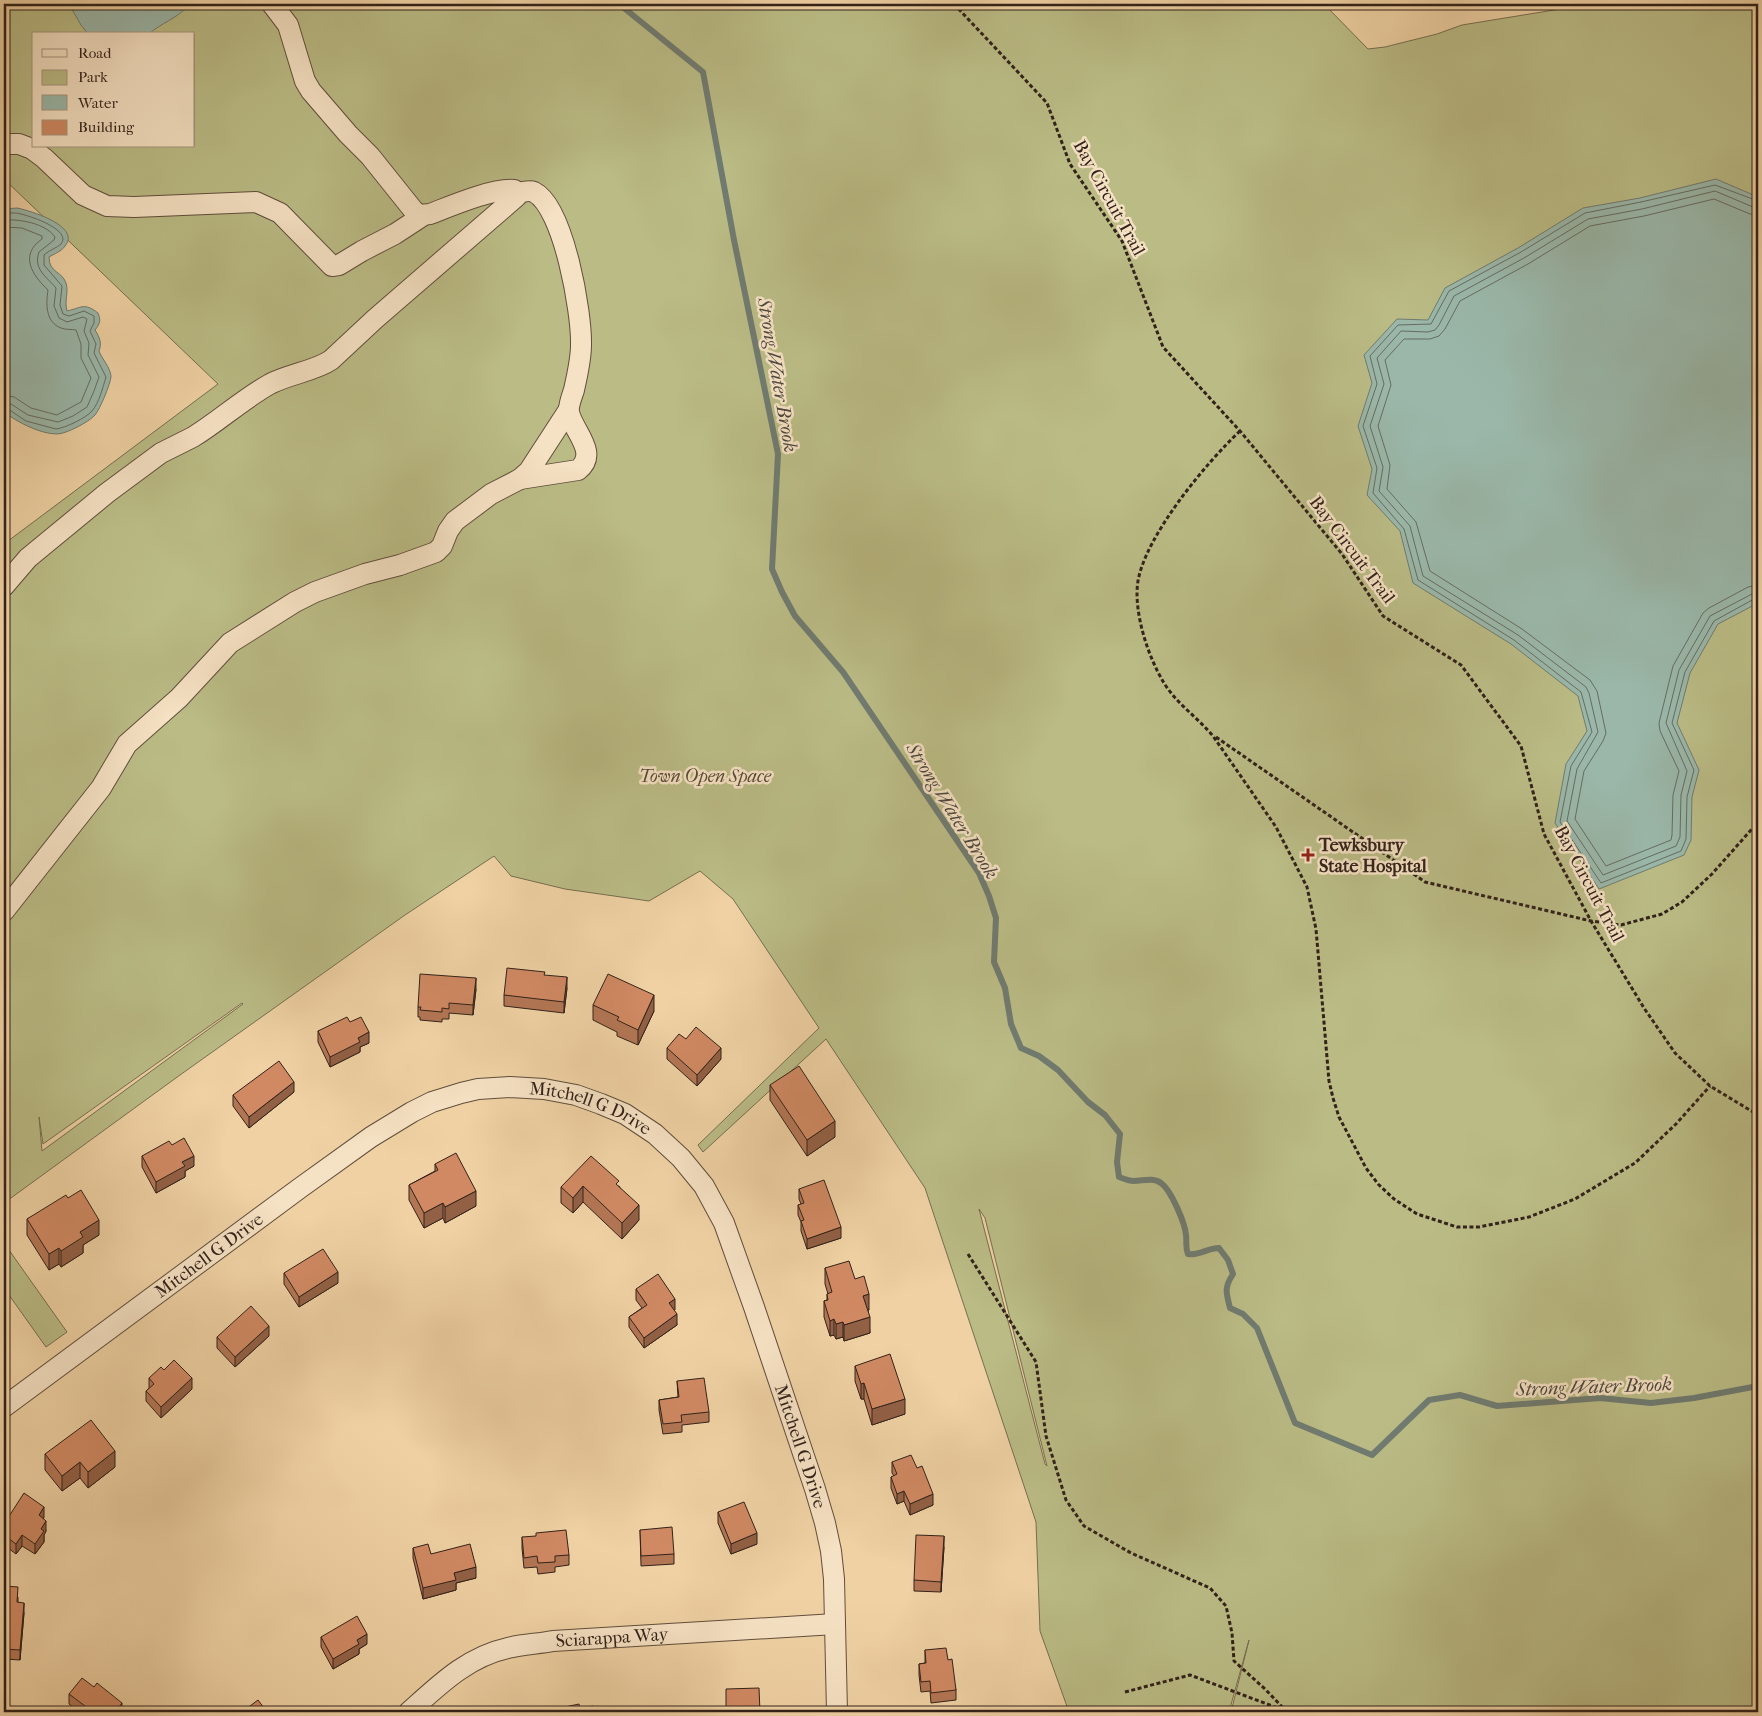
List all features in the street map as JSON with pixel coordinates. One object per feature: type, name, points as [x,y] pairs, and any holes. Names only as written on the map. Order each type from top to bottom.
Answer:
[{"type":"street","points":[[272,4],[288,25],[305,81],[311,91],[348,134],[370,156],[414,211],[420,216],[424,215]]},
{"type":"street","points":[[4,144],[19,144],[32,149],[83,195],[108,206],[134,207],[256,202],[280,213],[332,266],[339,265],[395,234],[424,215],[504,190],[514,190],[516,194]]},
{"type":"street","points":[[4,911],[101,788],[127,744],[179,698],[230,643],[295,602],[315,592],[436,552],[442,546],[448,531],[455,521],[498,490],[520,479],[529,471],[568,411],[578,371],[581,346],[579,308],[566,252],[555,217],[535,193],[528,191],[516,194]]},
{"type":"street","points":[[4,586],[39,548],[147,462],[201,432],[269,385],[292,375],[324,365],[331,360],[375,319],[516,197],[516,194]]},
{"type":"street","points":[[520,479],[578,470],[583,466],[586,460],[586,449],[568,411]]},
{"type":"street","name":"Mitchell G Drive","points":[[4,1407],[371,1137],[412,1112],[447,1096],[495,1088],[544,1089],[576,1095],[625,1114],[656,1134],[681,1158],[704,1186],[724,1223],[818,1498],[831,1551],[837,1712]]},
{"type":"street","name":"Sciarappa Way","points":[[409,1712],[455,1671],[481,1657],[509,1647],[563,1641],[835,1624]]},
{"type":"path","name":"Bay Circuit Trail","points":[[954,4],[1047,103],[1070,164],[1122,241],[1163,347],[1240,431],[1342,554],[1383,616],[1460,665],[1521,746],[1544,834],[1591,921],[1644,1008],[1675,1053],[1710,1086],[1758,1115]]},
{"type":"path","points":[[1240,431],[1217,453],[1170,514],[1146,555],[1138,581],[1138,599],[1143,631],[1155,666],[1164,684],[1177,701],[1203,724],[1213,736],[1276,827],[1308,887],[1316,929],[1329,1082],[1339,1117],[1366,1168],[1378,1184],[1394,1199],[1417,1214],[1457,1227],[1479,1227],[1529,1217],[1575,1199],[1635,1163],[1676,1124],[1710,1086]]},
{"type":"path","points":[[1213,736],[1425,882],[1591,921],[1621,925],[1662,914],[1682,902],[1712,874],[1758,822]]},
{"type":"path","points":[[968,1254],[1036,1362],[1046,1436],[1066,1500],[1084,1526],[1131,1553],[1210,1588],[1226,1606],[1232,1633],[1234,1661],[1265,1689],[1285,1711]]},
{"type":"path","points":[[1125,1692],[1190,1674],[1285,1711]]},
{"type":"green space","name":"Tewksbury State Hospital","points":[[4,4],[1324,4],[1368,49],[1385,47],[1437,34],[1462,25],[1591,4],[1758,4],[1758,1712],[1231,1712],[1249,1640],[1229,1712],[1069,1712],[1040,1631],[1036,1522],[925,1188],[826,1039],[703,1152],[698,1145],[819,1028],[733,899],[700,871],[649,901],[565,889],[511,876],[494,856],[405,915],[4,1203],[4,544],[218,384],[4,179]],"holes":[[[243,1004],[42,1151],[39,1117],[43,1144]],[[979,1209],[985,1218],[1047,1466],[1045,1464]]]},
{"type":"green space","points":[[4,1243],[67,1332],[46,1347],[4,1288]]},
{"type":"water","points":[[69,4],[188,4],[178,15],[152,32],[86,32]]},
{"type":"water","points":[[1716,179],[1758,197],[1758,603],[1718,624],[1690,673],[1677,723],[1699,770],[1692,797],[1691,840],[1684,855],[1599,889],[1555,823],[1566,764],[1587,731],[1578,696],[1511,644],[1413,583],[1400,531],[1367,495],[1372,469],[1358,426],[1372,383],[1364,355],[1397,319],[1428,320],[1445,288],[1518,248],[1583,208],[1640,198]]},
{"type":"water","points":[[17,208],[51,220],[66,232],[68,239],[65,246],[49,257],[51,266],[62,276],[66,283],[67,311],[86,307],[98,313],[100,322],[95,330],[100,340],[99,351],[111,376],[105,396],[95,415],[77,427],[57,434],[36,430],[15,420],[4,412],[4,209]]},
{"type":"building","points":[[507,968],[545,972],[544,975],[567,977],[564,1002],[504,995]]},
{"type":"building","points":[[420,974],[476,978],[473,1005],[449,1003],[449,1009],[442,1008],[442,1012],[420,1010],[421,1007],[418,1007]]},
{"type":"building","points":[[608,974],[654,995],[638,1030],[617,1020],[619,1017],[593,1005]]},
{"type":"building","points":[[347,1017],[350,1022],[361,1017],[369,1032],[358,1038],[360,1042],[330,1057],[318,1031]]},
{"type":"building","points":[[696,1027],[721,1048],[697,1075],[667,1048],[679,1034],[686,1039]]},
{"type":"building","points":[[279,1061],[294,1082],[249,1117],[233,1095]]},
{"type":"building","points":[[799,1066],[835,1121],[807,1140],[770,1085]]},
{"type":"building","points":[[184,1138],[194,1156],[182,1162],[185,1166],[156,1182],[142,1156],[169,1141],[172,1145]]},
{"type":"building","points":[[456,1153],[476,1191],[445,1207],[443,1203],[424,1213],[409,1185],[438,1170],[435,1164]]},
{"type":"building","points":[[591,1156],[619,1181],[616,1184],[639,1205],[622,1223],[583,1186],[573,1198],[561,1187]]},
{"type":"building","points":[[824,1180],[841,1227],[807,1239],[801,1221],[804,1220],[798,1205],[804,1203],[799,1189]]},
{"type":"building","points":[[81,1190],[99,1220],[80,1232],[83,1237],[61,1251],[59,1248],[49,1254],[27,1219],[66,1195],[68,1198]]},
{"type":"building","points":[[323,1249],[338,1272],[299,1297],[284,1273]]},
{"type":"building","points":[[849,1261],[855,1279],[864,1276],[869,1294],[863,1296],[870,1317],[844,1325],[843,1322],[836,1324],[834,1319],[830,1321],[824,1301],[828,1300],[827,1294],[832,1292],[825,1268]]},
{"type":"building","points":[[658,1274],[675,1299],[669,1303],[677,1314],[644,1338],[629,1317],[647,1305],[636,1289]]},
{"type":"building","points":[[251,1306],[269,1326],[235,1357],[217,1337]]},
{"type":"building","points":[[890,1354],[905,1399],[872,1409],[864,1383],[861,1384],[855,1366]]},
{"type":"building","points":[[174,1360],[192,1378],[161,1407],[146,1391],[154,1384],[149,1378],[161,1367],[164,1370]]},
{"type":"building","points":[[704,1378],[709,1412],[681,1415],[682,1422],[663,1424],[659,1400],[679,1397],[677,1381]]},
{"type":"building","points":[[91,1420],[115,1451],[88,1472],[80,1462],[62,1476],[45,1454]]},
{"type":"building","points":[[911,1455],[917,1468],[922,1466],[933,1494],[910,1504],[904,1491],[897,1494],[891,1477],[897,1474],[892,1462]]},
{"type":"building","points":[[24,1493],[44,1507],[39,1515],[46,1521],[41,1529],[44,1531],[35,1544],[22,1535],[16,1544],[4,1535],[4,1524]]},
{"type":"building","points":[[744,1502],[757,1533],[731,1544],[718,1512]]},
{"type":"building","points":[[672,1527],[674,1554],[641,1556],[640,1530]]},
{"type":"building","points":[[566,1530],[569,1555],[555,1556],[555,1562],[538,1563],[537,1556],[524,1558],[522,1537],[536,1536],[536,1533]]},
{"type":"building","points":[[916,1535],[944,1536],[941,1582],[914,1580]]},
{"type":"building","points":[[428,1544],[431,1554],[470,1544],[476,1567],[454,1573],[456,1580],[423,1588],[413,1548]]},
{"type":"building","points":[[4,1586],[18,1587],[17,1602],[24,1603],[20,1650],[4,1649]]},
{"type":"building","points":[[357,1616],[367,1634],[357,1640],[359,1644],[333,1659],[321,1637]]},
{"type":"building","points":[[946,1648],[948,1660],[952,1659],[956,1690],[931,1693],[930,1681],[921,1682],[919,1664],[926,1663],[925,1650]]},
{"type":"building","points":[[82,1678],[94,1687],[97,1683],[122,1703],[115,1712],[93,1712],[69,1694]]},
{"type":"building","points":[[759,1688],[760,1712],[726,1712],[726,1689]]},
{"type":"building","points":[[258,1700],[267,1712],[242,1712]]},
{"type":"building","points":[[579,1704],[580,1709],[593,1706],[594,1712],[551,1712],[551,1710]]},
{"type":"waterway","name":"Strong Water Brook","points":[[619,4],[703,72],[734,240],[778,454],[772,569],[782,592],[795,616],[843,672],[979,873],[996,918],[994,962],[1005,988],[1011,1024],[1021,1048],[1039,1056],[1058,1070],[1088,1102],[1105,1115],[1120,1134],[1117,1162],[1119,1177],[1132,1181],[1155,1180],[1165,1187],[1173,1199],[1183,1223],[1188,1254],[1196,1254],[1219,1248],[1228,1260],[1233,1274],[1228,1283],[1227,1290],[1230,1308],[1243,1314],[1257,1328],[1295,1423],[1372,1455],[1429,1400],[1460,1395],[1497,1406],[1600,1398],[1651,1403],[1694,1398],[1758,1386]]},
{"type":"place","name":"Tewksbury State Hospital","points":[[1308,855]]},
{"type":"park label","name":"Town Open Space","points":[[705,776]]}]
